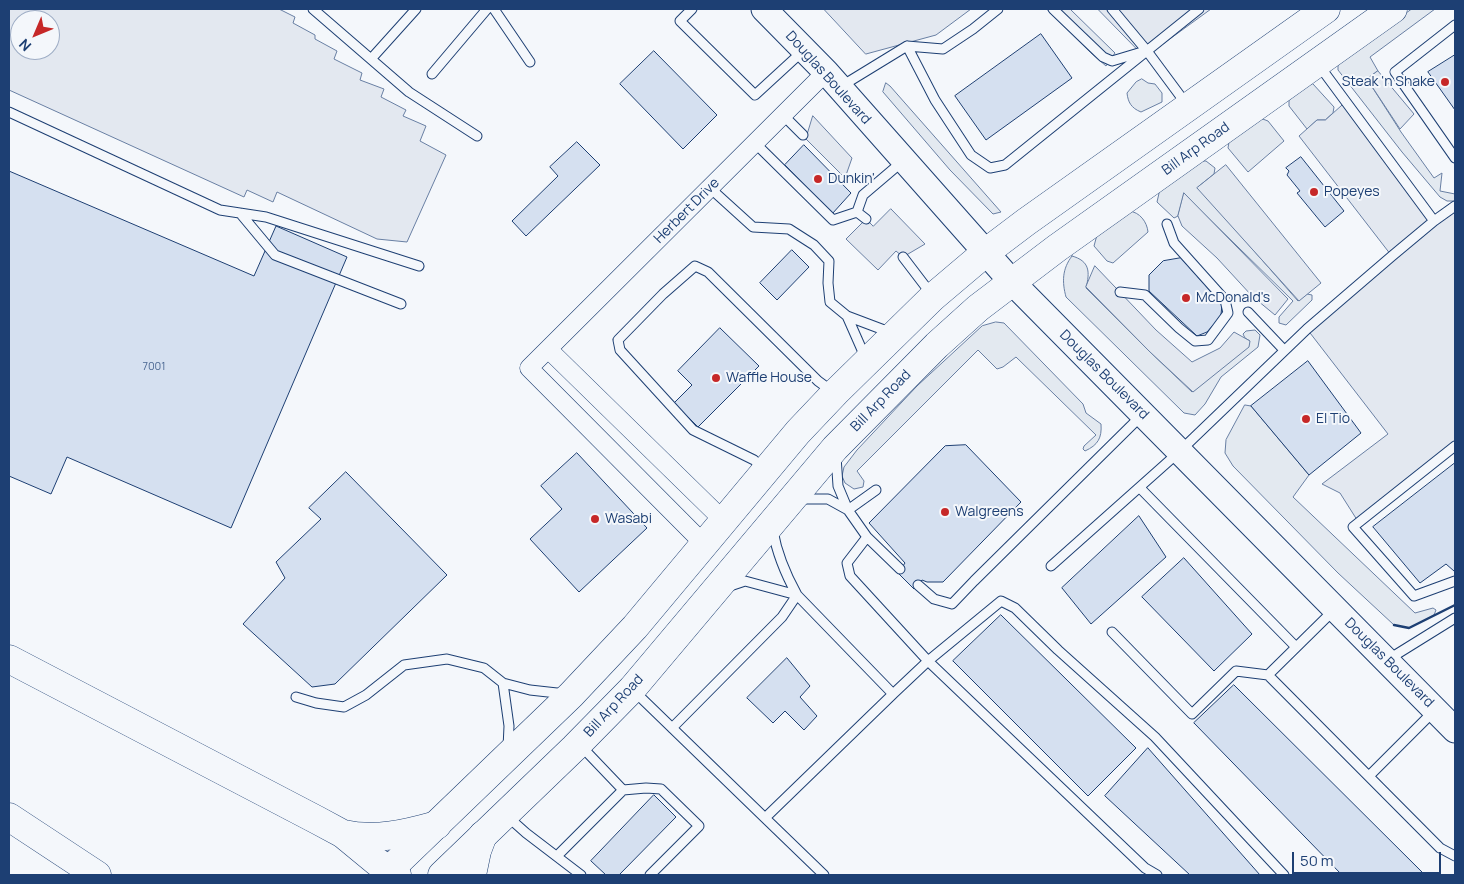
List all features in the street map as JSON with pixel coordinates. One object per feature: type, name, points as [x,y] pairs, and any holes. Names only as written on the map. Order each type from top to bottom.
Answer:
[{"type":"main road","name":"Douglas Boulevard","points":[[764,9],[832,80],[1012,282],[1455,730]]},
{"type":"main road","points":[[9,658],[343,834],[390,874],[437,824],[571,695],[635,627],[798,432],[835,393],[934,298],[985,253],[1026,222],[1326,9]]},
{"type":"main road","name":"Bill Arp Road","points":[[442,875],[579,744],[632,690],[835,448],[938,345],[978,308],[1214,135],[1393,9]]},
{"type":"main road","points":[[9,817],[97,875]]},
{"type":"main road","points":[[343,834],[359,838],[396,836],[437,824]]},
{"type":"main road","points":[[472,875],[483,835]]},
{"type":"street","name":"Herbert Drive","points":[[704,544],[529,368],[783,115],[832,80]]},
{"type":"street","points":[[548,349],[724,521]]},
{"type":"lane","points":[[313,9],[409,92],[477,136]]},
{"type":"lane","points":[[371,59],[416,9]]},
{"type":"lane","points":[[432,74],[487,9]]},
{"type":"lane","points":[[494,9],[530,62]]},
{"type":"lane","points":[[692,9],[680,21],[755,95],[804,50]]},
{"type":"lane","points":[[832,80],[908,46],[943,49],[998,9]]},
{"type":"lane","points":[[1053,9],[1103,57],[1112,61],[1147,51]]},
{"type":"lane","points":[[1112,9],[1147,51],[1188,107]]},
{"type":"lane","points":[[908,46],[935,100],[971,155],[990,168],[1005,165],[1199,9]]},
{"type":"lane","points":[[1455,25],[1394,72],[1455,158]]},
{"type":"lane","points":[[1317,63],[1434,221]]},
{"type":"lane","points":[[9,112],[220,210],[266,217],[419,266]]},
{"type":"lane","points":[[783,115],[803,135]]},
{"type":"lane","points":[[755,143],[833,220],[856,212],[863,196],[903,160]]},
{"type":"lane","points":[[710,188],[753,227],[789,229],[814,244],[829,261],[828,283],[830,302],[847,316],[896,334]]},
{"type":"lane","points":[[1051,566],[1140,488],[1284,350],[1336,303],[1434,221],[1455,206]]},
{"type":"lane","points":[[856,212],[866,219]]},
{"type":"lane","points":[[240,213],[274,254],[401,304]]},
{"type":"lane","points":[[1120,292],[1145,295],[1194,341],[1208,340],[1219,328],[1228,313],[1225,300],[1174,243],[1167,224]]},
{"type":"lane","points":[[902,257],[934,298]]},
{"type":"lane","points":[[766,471],[754,460],[693,430],[620,350],[618,340],[663,294],[695,266],[708,272],[818,381],[835,393]]},
{"type":"lane","points":[[1248,312],[1284,350]]},
{"type":"lane","points":[[847,316],[868,362]]},
{"type":"lane","points":[[918,585],[934,600],[952,604],[1142,414]]},
{"type":"lane","points":[[1455,446],[1353,527],[1414,596],[1455,581]]},
{"type":"lane","points":[[835,448],[838,486],[848,510],[867,537],[900,569]]},
{"type":"lane","points":[[1140,488],[1296,647]]},
{"type":"lane","points":[[848,510],[876,490]]},
{"type":"lane","points":[[790,502],[802,498],[828,499],[848,510]]},
{"type":"lane","points":[[772,525],[776,546],[787,576],[797,595],[893,694]]},
{"type":"lane","points":[[867,537],[847,563],[850,576],[928,661],[1144,868],[1157,875]]},
{"type":"lane","points":[[717,590],[745,581],[797,595]]},
{"type":"lane","points":[[672,728],[782,617],[797,595]]},
{"type":"lane","points":[[765,818],[928,661],[1001,601],[1016,608],[1058,650],[1154,737],[1284,875]]},
{"type":"lane","points":[[1268,675],[1335,609]]},
{"type":"lane","points":[[1387,661],[1455,618]]},
{"type":"lane","points":[[1112,632],[1192,714],[1236,671],[1268,675],[1440,848],[1455,856]]},
{"type":"lane","points":[[296,697],[316,703],[344,707],[366,695],[404,665],[447,659],[484,668],[503,683],[530,690],[571,695]]},
{"type":"lane","points":[[503,683],[510,726],[507,757]]},
{"type":"lane","points":[[632,690],[824,875]]},
{"type":"lane","points":[[1369,776],[1435,710]]},
{"type":"lane","points":[[579,744],[623,790]]},
{"type":"lane","points":[[558,856],[623,790],[661,789],[699,826],[650,875]]},
{"type":"lane","points":[[505,814],[526,833],[581,875]]},
{"type":"lane","points":[[1138,875],[1144,868]]},
{"type":"shaded area","points":[[9,9],[279,9],[295,17],[293,23],[315,35],[315,39],[337,51],[334,59],[362,73],[360,80],[384,89],[381,97],[406,110],[403,116],[426,126],[420,141],[446,155],[407,242],[377,239],[277,192],[273,202],[247,190],[244,197],[9,90]]},
{"type":"shaded area","points":[[824,9],[971,9],[936,35],[866,54]]},
{"type":"shaded area","points":[[1047,9],[1070,9],[1115,53],[1106,66],[1091,53]]},
{"type":"shaded area","points":[[1098,9],[1211,9],[1145,57]]},
{"type":"shaded area","points":[[1412,9],[1435,9],[1370,57],[1378,71],[1367,79],[1401,132],[1434,178],[1442,173],[1440,191],[1455,194],[1455,201],[1447,201],[1440,197],[1338,70],[1338,64],[1342,60]]},
{"type":"shaded area","points":[[1378,71],[1414,114],[1400,129],[1367,79]]},
{"type":"shaded area","points":[[1142,79],[1148,83],[1155,84],[1162,93],[1162,102],[1141,112],[1131,104],[1127,93],[1136,82]]},
{"type":"shaded area","points":[[886,83],[1001,212],[993,214],[950,170],[883,92]]},
{"type":"shaded area","points":[[1313,84],[1334,107],[1333,113],[1325,120],[1317,120],[1307,129],[1289,106],[1289,100],[1306,86]]},
{"type":"shaded area","points":[[1346,102],[1434,221],[1455,206],[1455,446],[1359,523],[1340,493],[1322,484],[1388,434],[1307,329],[1391,255],[1299,136],[1317,120],[1325,120]]},
{"type":"shaded area","points":[[813,116],[852,158],[845,178],[806,139]]},
{"type":"shaded area","points":[[1260,118],[1268,121],[1284,141],[1248,172],[1228,148],[1229,142]]},
{"type":"shaded area","points":[[1198,161],[1206,161],[1215,168],[1214,174],[1198,187],[1298,301],[1307,294],[1312,295],[1312,300],[1286,325],[1279,323],[1279,317],[1293,301],[1184,194],[1178,216],[1174,218],[1157,202],[1160,189]]},
{"type":"shaded area","points":[[1226,165],[1321,283],[1299,301],[1197,188]]},
{"type":"shaded area","points":[[1184,193],[1288,299],[1275,315],[1252,296],[1217,258],[1182,226],[1178,216]]},
{"type":"shaded area","points":[[891,209],[925,244],[903,257],[896,251],[878,270],[846,239],[866,219],[873,226]]},
{"type":"shaded area","points":[[1129,211],[1136,213],[1142,218],[1148,232],[1113,263],[1107,261],[1094,246],[1097,235]]},
{"type":"shaded area","points":[[1072,256],[1082,261],[1087,268],[1086,288],[1192,392],[1250,341],[1243,334],[1246,331],[1255,330],[1260,335],[1258,347],[1221,377],[1205,404],[1195,415],[1184,413],[1066,297],[1064,276],[1066,266]]},
{"type":"shaded area","points":[[1095,266],[1156,330],[1192,362],[1220,348],[1234,332],[1250,341],[1249,347],[1193,392],[1149,351],[1086,287]]},
{"type":"shaded area","points":[[996,322],[1004,323],[1083,404],[1086,413],[1101,424],[1100,437],[1096,444],[1085,451],[1083,449],[1096,435],[1016,357],[1003,367],[997,369],[978,350],[857,471],[864,481],[863,487],[854,489],[845,483],[842,476],[844,467],[857,450],[917,386],[982,326]]},
{"type":"shaded area","points":[[1245,405],[1251,406],[1309,475],[1293,497],[1415,613],[1433,608],[1436,610],[1434,615],[1409,628],[1394,625],[1338,573],[1233,466],[1225,453],[1226,440]]},
{"type":"building","points":[[1041,34],[1072,78],[986,140],[955,96]]},
{"type":"building","points":[[654,51],[717,115],[683,149],[620,84]]},
{"type":"building","name":"Steak 'n Shake","points":[[1455,55],[1455,110],[1428,72]]},
{"type":"building","points":[[577,142],[600,165],[526,236],[512,221],[558,176],[550,167]]},
{"type":"building","name":"Dunkin'","points":[[804,145],[851,193],[832,214],[785,165]]},
{"type":"building","name":"Popeyes","points":[[1301,157],[1344,211],[1325,227],[1297,193],[1300,191],[1287,175],[1289,171],[1286,168]]},
{"type":"building","points":[[9,171],[254,276],[276,226],[347,257],[231,528],[67,457],[51,494],[9,476]]},
{"type":"building","points":[[792,250],[809,267],[777,300],[760,283]]},
{"type":"building","name":"McDonald's","points":[[1181,258],[1222,304],[1221,315],[1215,323],[1207,332],[1197,336],[1149,291],[1149,275],[1163,261]]},
{"type":"building","name":"Waffle House","points":[[720,328],[759,366],[698,427],[674,403],[692,385],[678,371]]},
{"type":"building","name":"El Tio","points":[[1308,361],[1361,433],[1309,475],[1251,406]]},
{"type":"building","name":"Walgreens","points":[[966,445],[1021,502],[943,582],[927,582],[922,580],[914,589],[898,573],[905,563],[869,523],[945,446]]},
{"type":"building","name":"Wasabi","points":[[577,453],[647,528],[579,592],[530,539],[562,509],[541,486]]},
{"type":"building","points":[[1455,463],[1455,570],[1446,564],[1420,583],[1373,527]]},
{"type":"building","points":[[346,472],[447,575],[335,684],[312,687],[243,624],[285,578],[276,562],[321,519],[309,508]]},
{"type":"building","points":[[1139,516],[1166,557],[1091,624],[1062,588]]},
{"type":"building","points":[[1184,558],[1252,634],[1214,671],[1142,597]]},
{"type":"building","points":[[1001,615],[1136,748],[1088,796],[953,661]]},
{"type":"building","points":[[787,658],[810,686],[800,697],[817,716],[804,730],[785,711],[773,723],[747,698]]},
{"type":"building","points":[[1234,685],[1425,875],[1342,875],[1194,723]]},
{"type":"building","points":[[1148,748],[1260,875],[1190,875],[1105,796]]},
{"type":"building","points":[[654,795],[676,817],[619,875],[606,875],[591,861]]},
{"type":"wall","points":[[1394,625],[1409,628],[1455,605]]},
{"type":"place","name":"Steak 'n Shake","points":[[1445,82]]},
{"type":"place","name":"Dunkin'","points":[[818,179]]},
{"type":"place","name":"Popeyes","points":[[1314,192]]},
{"type":"place","name":"McDonald's","points":[[1186,298]]},
{"type":"place","name":"Waffle House","points":[[716,378]]},
{"type":"place","name":"El Tio","points":[[1306,419]]},
{"type":"place","name":"Walgreens","points":[[945,512]]},
{"type":"place","name":"Wasabi","points":[[595,519]]}]
